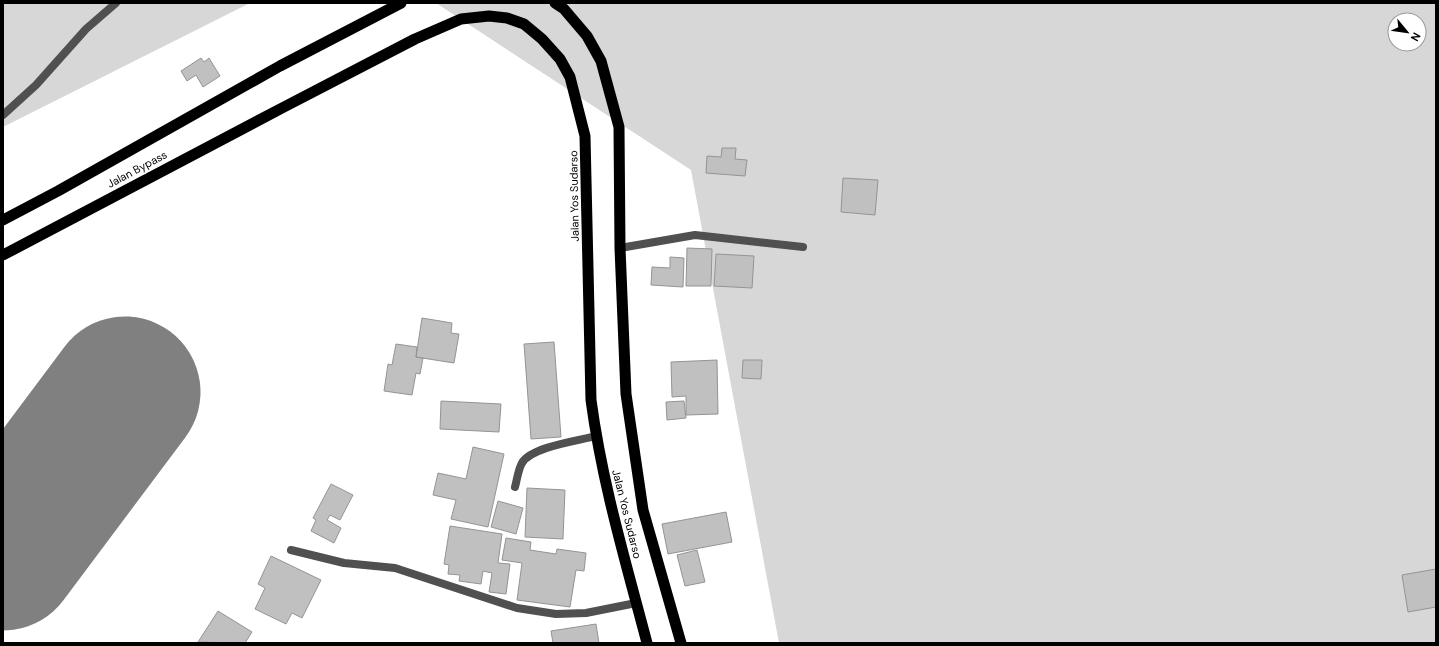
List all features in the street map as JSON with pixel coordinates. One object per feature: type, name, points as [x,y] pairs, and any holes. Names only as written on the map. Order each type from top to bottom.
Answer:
[{"type":"highway","name":"Jalan Bypass","points":[[3,220],[58,191],[280,66],[401,3]]},
{"type":"highway","name":"Jalan Yos Sudarso","points":[[555,3],[564,8],[587,36],[600,61],[620,127],[620,248],[626,394],[642,502],[681,643]]},
{"type":"highway","name":"Jalan Yos Sudarso","points":[[284,107],[415,39],[461,19],[489,16],[507,18],[524,24],[542,39],[560,59],[570,77],[586,136],[590,375],[591,400],[596,436],[610,501],[647,643]]},
{"type":"highway","name":"Jalan Bypass","points":[[3,255],[284,107]]},
{"type":"street","points":[[3,115],[36,85],[86,29],[116,3]]},
{"type":"street","points":[[620,248],[695,235],[803,247]]},
{"type":"street","points":[[515,487],[522,464],[529,456],[538,450],[596,436]]},
{"type":"street","points":[[291,550],[344,563],[395,568],[517,608],[548,613],[586,613],[636,603]]},
{"type":"shaded area","points":[[3,3],[250,3],[3,127]]},
{"type":"shaded area","points":[[436,3],[1436,3],[1436,643],[779,643],[691,170]]},
{"type":"building","points":[[201,58],[204,62],[209,58],[220,76],[203,87],[196,75],[187,81],[181,71]]},
{"type":"building","points":[[722,148],[736,148],[735,159],[747,160],[745,176],[706,173],[707,156],[721,157]]},
{"type":"building","points":[[843,178],[878,180],[875,215],[841,212]]},
{"type":"building","points":[[687,248],[712,249],[711,286],[686,286]]},
{"type":"building","points":[[716,254],[754,256],[752,288],[714,286]]},
{"type":"building","points":[[670,257],[684,258],[683,287],[651,285],[652,267],[670,268]]},
{"type":"building","points":[[422,318],[452,323],[451,333],[459,334],[454,363],[416,357]]},
{"type":"building","points":[[554,342],[561,437],[531,439],[524,344]]},
{"type":"building","points":[[396,344],[417,347],[416,357],[423,358],[420,374],[416,373],[412,395],[384,391],[388,364],[392,365]]},
{"type":"building","points":[[717,360],[718,414],[686,415],[686,396],[672,397],[671,362]]},
{"type":"building","points":[[743,360],[762,360],[761,379],[742,378]]},
{"type":"building","points":[[441,401],[501,404],[499,432],[440,429]]},
{"type":"building","points":[[684,401],[686,418],[667,420],[666,402]]},
{"type":"building","points":[[473,447],[504,454],[488,527],[451,519],[456,500],[433,495],[438,473],[466,479]]},
{"type":"building","points":[[331,484],[353,495],[340,520],[330,515],[327,520],[341,528],[334,543],[311,531],[316,520],[313,518]]},
{"type":"building","points":[[527,488],[565,490],[563,539],[525,537]]},
{"type":"building","points":[[498,501],[523,508],[516,534],[491,527]]},
{"type":"building","points":[[726,512],[732,542],[668,554],[662,524]]},
{"type":"building","points":[[450,526],[502,534],[498,563],[510,564],[506,594],[489,592],[492,573],[483,571],[481,584],[459,581],[460,575],[448,574],[449,565],[444,564]]},
{"type":"building","points":[[506,538],[531,542],[530,550],[556,554],[557,549],[586,553],[584,571],[576,570],[570,607],[517,600],[522,563],[502,560]]},
{"type":"building","points":[[697,550],[705,582],[685,586],[677,555]]},
{"type":"building","points":[[271,556],[321,580],[302,618],[292,613],[286,624],[255,609],[265,588],[258,584]]},
{"type":"building","points":[[1436,569],[1436,607],[1408,612],[1402,575]]},
{"type":"building","points":[[218,611],[252,632],[245,643],[198,642]]},
{"type":"building","points":[[596,624],[599,643],[553,643],[551,631]]},
{"type":"runway","points":[[3,555],[125,392]]}]
